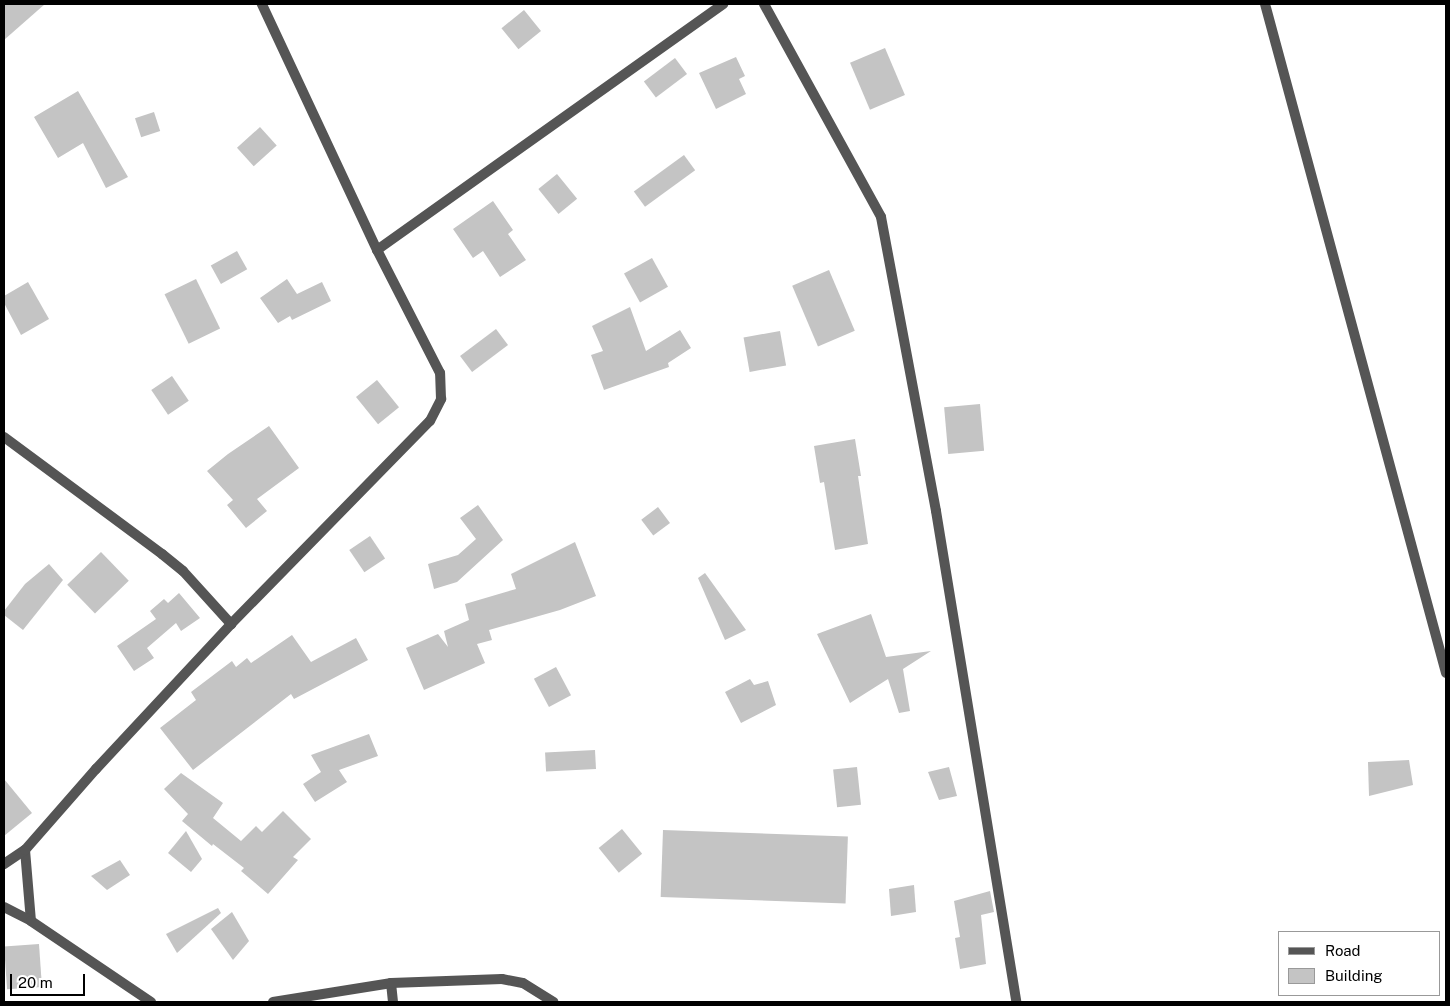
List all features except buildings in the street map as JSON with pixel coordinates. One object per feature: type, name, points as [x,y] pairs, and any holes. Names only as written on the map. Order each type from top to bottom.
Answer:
[{"type":"street","points":[[4,864],[25,850],[96,769],[232,624],[430,421],[441,399],[440,373],[377,250],[262,4]]},
{"type":"street","points":[[377,250],[723,4]]},
{"type":"street","points":[[764,4],[881,217],[934,501],[1016,1002]]},
{"type":"street","points":[[1265,4],[1446,673]]},
{"type":"street","points":[[4,437],[162,554],[182,571],[232,624]]},
{"type":"street","points":[[25,850],[31,921]]},
{"type":"street","points":[[4,907],[31,921],[151,1002]]},
{"type":"street","points":[[273,1002],[390,983],[502,979],[524,983],[554,1002]]},
{"type":"street","points":[[390,983],[392,1002]]}]
